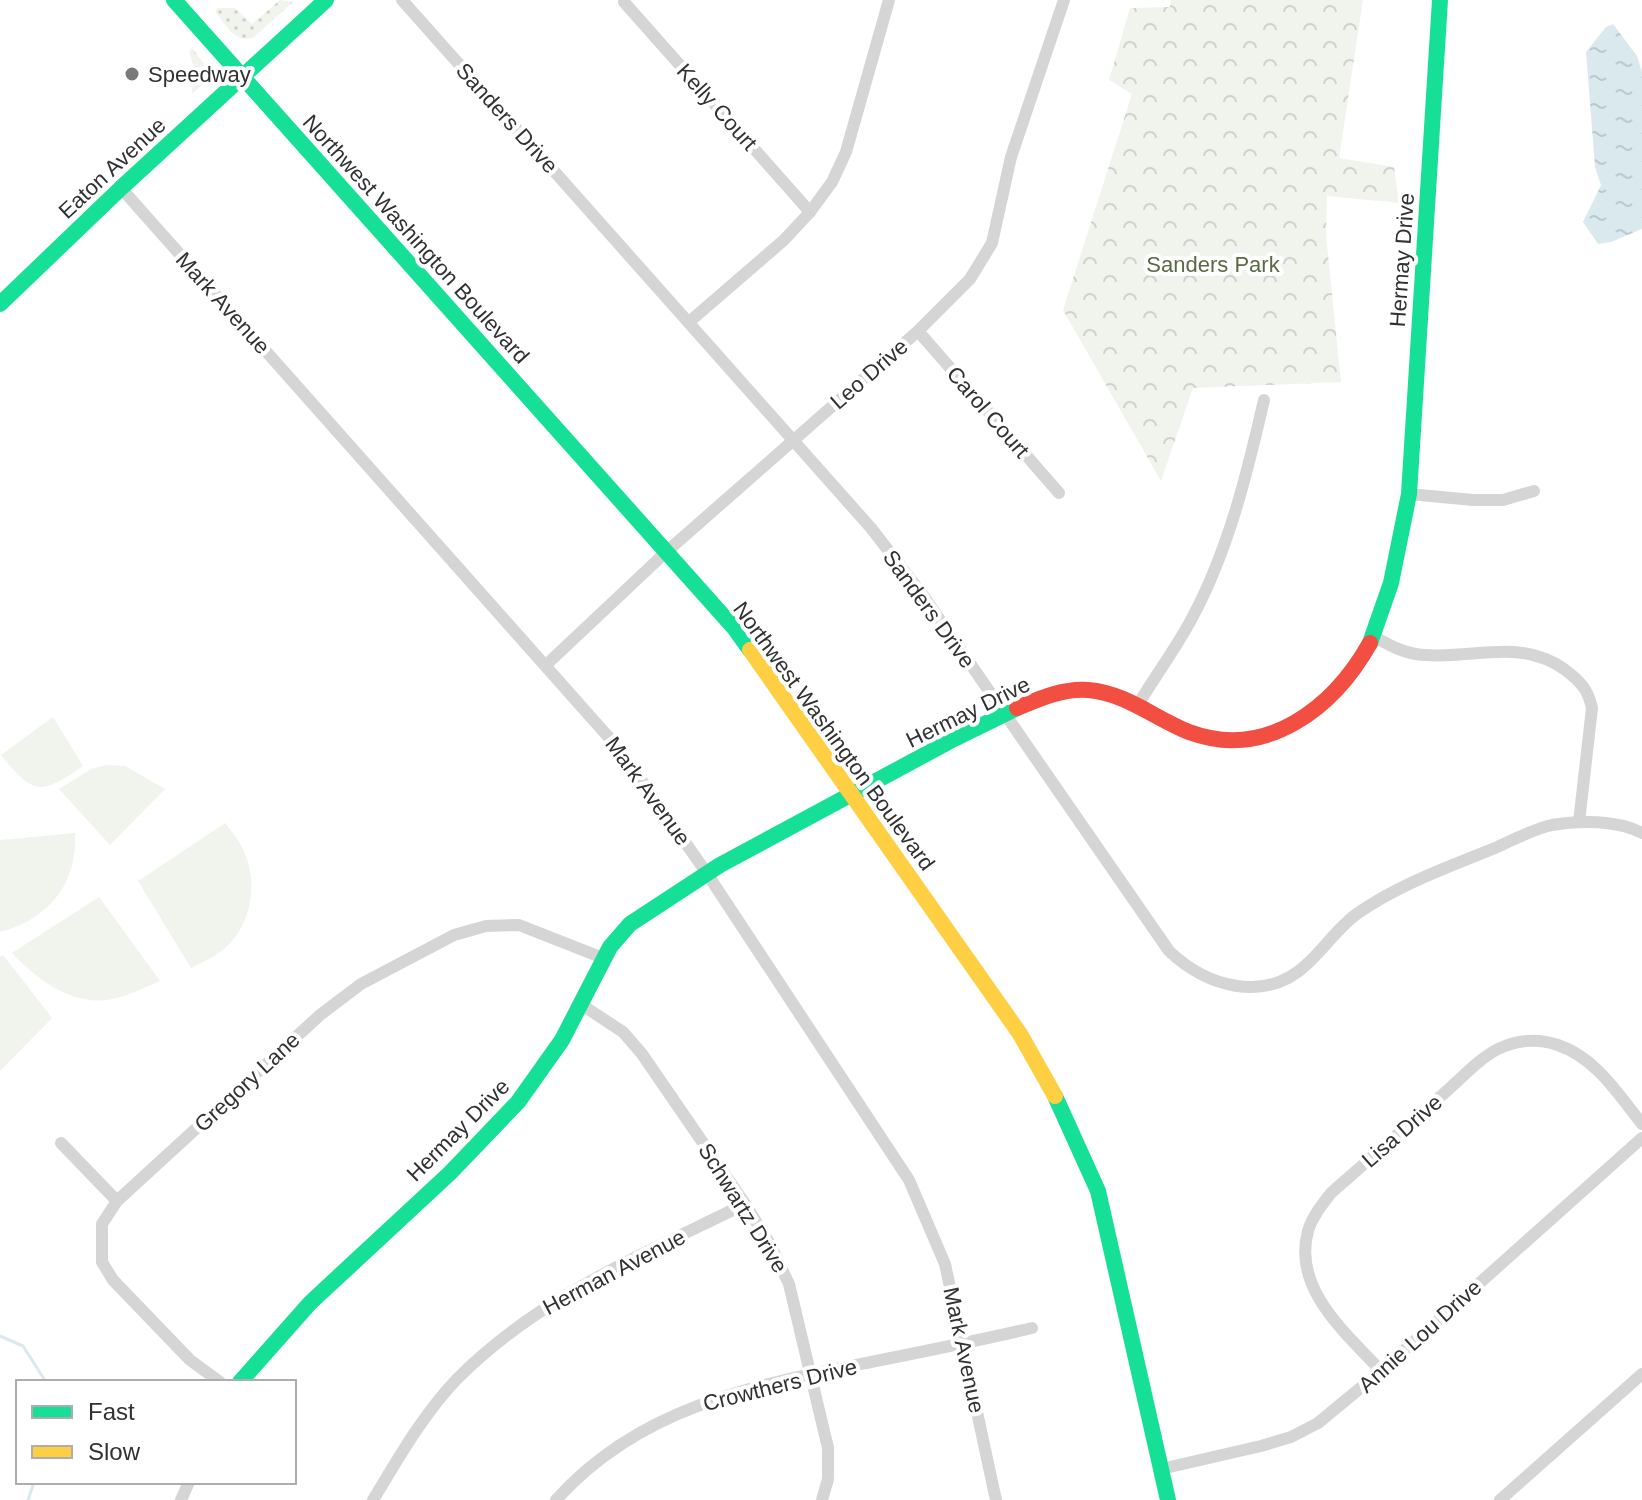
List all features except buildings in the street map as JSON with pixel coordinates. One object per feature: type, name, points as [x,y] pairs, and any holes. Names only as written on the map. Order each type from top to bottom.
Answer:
[{"type":"street","name":"Northwest Washington Boulevard","points":[[174,0],[735,629],[1020,1034],[1053,1089],[1098,1191],[1168,1500]]},
{"type":"street","name":"Eaton Avenue","points":[[0,304],[326,0]]},
{"type":"street","name":"Sanders Drive","points":[[402,0],[871,528],[922,594],[1169,951],[1187,968],[1211,981],[1258,987],[1303,968],[1349,919],[1380,898],[1548,826],[1579,822],[1642,833]]},
{"type":"street","points":[[689,322],[784,240],[832,182],[846,152],[889,0]]},
{"type":"street","name":"Leo Drive","points":[[546,665],[665,553],[918,331],[970,279],[992,243],[1011,157],[1064,0]]},
{"type":"street","name":"Hermay Drive","points":[[242,1380],[281,1332],[318,1294],[490,1133],[526,1094],[582,1005],[603,958],[623,930],[706,872],[1004,715],[1059,692],[1079,689],[1101,691],[1139,703],[1170,723],[1197,735],[1227,742],[1275,733],[1320,707],[1345,681],[1373,636],[1387,595],[1409,494],[1440,0]]},
{"type":"street","name":"Kelly Court","points":[[624,2],[810,212]]},
{"type":"street","name":"Mark Avenue","points":[[121,188],[620,750],[706,872],[909,1180],[945,1264],[996,1500]]},
{"type":"street","name":"Carol Court","points":[[918,331],[1059,493]]},
{"type":"street","points":[[1139,703],[1192,619],[1217,560],[1238,504],[1264,400]]},
{"type":"street","points":[[1409,494],[1503,500],[1534,491]]},
{"type":"street","points":[[1373,636],[1402,652],[1428,655],[1511,650],[1538,655],[1579,680],[1588,692],[1592,708],[1579,822]]},
{"type":"street","name":"Gregory Lane","points":[[217,1380],[190,1360],[113,1280],[102,1262],[102,1224],[117,1201],[320,1015],[361,984],[454,935],[486,926],[519,925],[603,958]]},
{"type":"street","name":"Schwartz Drive","points":[[582,1005],[623,1032],[642,1054],[770,1244],[789,1284],[828,1448],[828,1479],[822,1500]]},
{"type":"street","name":"Lisa Drive","points":[[1381,1371],[1327,1312],[1312,1286],[1306,1258],[1307,1232],[1317,1211],[1331,1193],[1487,1057],[1518,1042],[1540,1041],[1578,1055],[1598,1070],[1642,1124]]},
{"type":"street","name":"Annie Lou Drive","points":[[1161,1469],[1291,1437],[1318,1423],[1381,1371],[1642,1138]]},
{"type":"street","points":[[61,1143],[117,1201]]},
{"type":"street","name":"Herman Avenue","points":[[373,1500],[419,1425],[456,1381],[494,1346],[535,1314],[585,1284],[745,1204]]},
{"type":"street","name":"Crowthers Drive","points":[[556,1500],[578,1475],[620,1442],[673,1414],[720,1397],[810,1374],[1032,1328]]},
{"type":"street","points":[[1500,1500],[1642,1374]]},
{"type":"green space","points":[[280,0],[293,2],[253,38],[235,35],[215,11],[218,8],[235,8],[252,24]]},
{"type":"green space","name":"Sanders Park","points":[[1171,0],[1363,0],[1339,158],[1394,167],[1399,203],[1327,196],[1326,235],[1341,382],[1193,388],[1161,481],[1063,310],[1132,94],[1109,80],[1130,8],[1170,7]]},
{"type":"green space","points":[[192,48],[210,72],[208,79],[192,94],[193,65],[189,52]]},
{"type":"green space","points":[[53,717],[83,766],[57,782],[39,787],[22,778],[1,755]]},
{"type":"green space","points":[[106,765],[125,766],[165,789],[110,845],[59,789],[91,769]]},
{"type":"green space","points":[[225,823],[239,842],[248,862],[251,889],[247,916],[234,939],[224,949],[191,968],[138,881]]},
{"type":"green space","points":[[75,833],[71,868],[57,897],[32,918],[0,932],[0,840]]},
{"type":"green space","points":[[99,897],[160,981],[113,999],[79,998],[42,980],[12,953]]},
{"type":"green space","points":[[3,955],[52,1018],[0,1071],[0,957]]},
{"type":"water","points":[[1613,24],[1637,56],[1642,72],[1642,229],[1598,244],[1583,222],[1601,185],[1595,167],[1586,52],[1606,27]]},
{"type":"waterway","points":[[0,1336],[23,1346],[45,1380]]},
{"type":"waterway","points":[[28,1500],[33,1484]]},
{"type":"traffic: fast","points":[[174,0],[735,629],[750,650]]},
{"type":"traffic: fast","points":[[0,304],[326,0]]},
{"type":"traffic: fast","points":[[1370,643],[1391,583],[1409,494],[1440,0]]},
{"type":"traffic: fast","points":[[242,1380],[310,1303],[450,1173],[518,1102],[562,1040],[610,947],[630,924],[720,865],[1017,708]]},
{"type":"traffic: fast","points":[[1055,1096],[1098,1191],[1168,1500]]},
{"type":"traffic: slow","points":[[750,650],[1020,1034],[1055,1096]]},
{"type":"traffic: jam","points":[[1017,708],[1060,692],[1088,690],[1115,696],[1189,732],[1218,739],[1245,739],[1271,733],[1317,707],[1338,688],[1370,643]]},
{"type":"place","name":"Speedway","points":[[132,74]]}]
